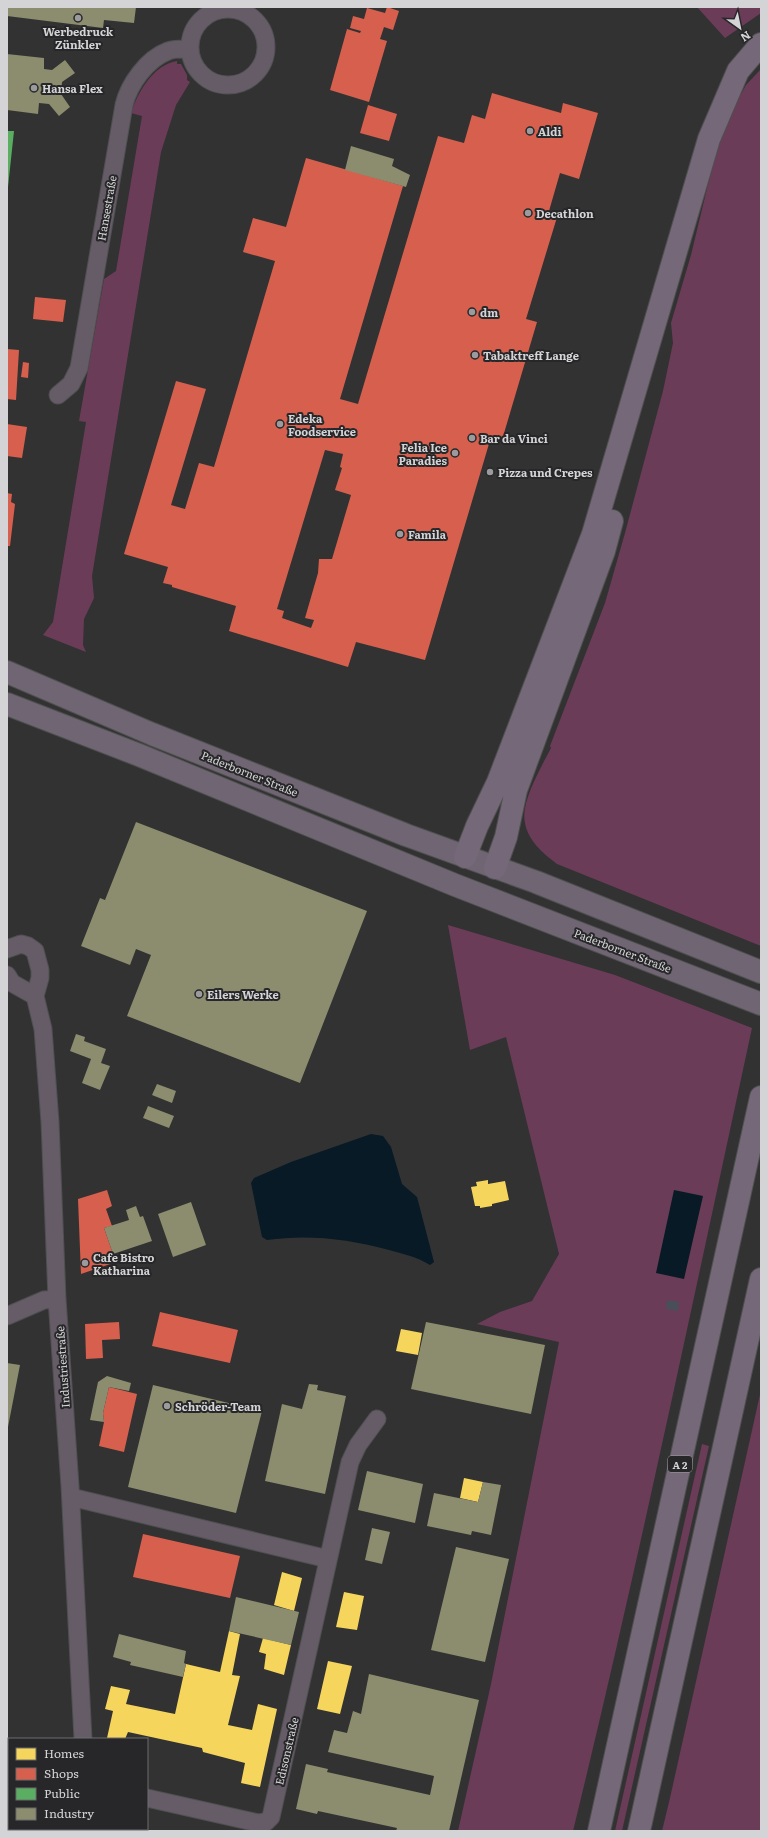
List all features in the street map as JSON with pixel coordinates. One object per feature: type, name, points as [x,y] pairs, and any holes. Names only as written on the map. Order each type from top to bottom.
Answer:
[{"type":"highway","points":[[465,857],[477,826],[498,782],[593,534],[709,139],[738,71],[761,44]]},
{"type":"highway","points":[[728,96],[761,60]]},
{"type":"highway","points":[[495,868],[506,837],[516,790],[604,551],[630,461],[662,301]]},
{"type":"highway","name":"A 2","points":[[599,1831],[761,1098]]},
{"type":"highway","points":[[639,1831],[761,1279]]},
{"type":"main road","name":"Paderborner Straße","points":[[7,672],[230,765],[465,857],[536,882],[761,972]]},
{"type":"main road","name":"Paderborner Straße","points":[[7,704],[139,755],[455,885],[761,1004]]},
{"type":"main road","points":[[455,885],[465,857]]},
{"type":"main road","points":[[485,896],[495,868]]},
{"type":"street","points":[[214,9],[230,9],[253,18],[261,28],[265,40],[266,52],[262,64],[254,74],[244,82],[231,85],[219,84],[207,79],[193,62],[190,49],[193,32],[199,23],[214,9]]},
{"type":"street","name":"Hansestraße","points":[[58,395],[71,384],[79,368],[122,112],[128,92],[133,82],[156,58],[167,51],[175,49],[190,49]]},
{"type":"street","name":"Industriestraße","points":[[7,949],[21,944],[28,946],[35,951],[40,978],[35,996],[41,1018],[44,1043],[51,1154],[57,1299],[71,1497],[83,1738]]},
{"type":"street","points":[[7,974],[12,983],[35,996]]},
{"type":"street","points":[[7,1316],[44,1300],[57,1299]]},
{"type":"street","name":"Edisonstraße","points":[[148,1798],[258,1823],[266,1822],[270,1816],[350,1462],[358,1445],[377,1419]]},
{"type":"street","points":[[71,1497],[328,1559]]},
{"type":"shaded area","points":[[697,7],[761,7],[761,13],[725,38]]},
{"type":"shaded area","points":[[177,61],[177,64],[181,64],[187,75],[187,80],[190,82],[176,105],[161,152],[92,576],[94,598],[84,619],[83,645],[86,652],[43,635],[53,622],[86,422],[79,421],[104,279],[116,271],[142,116],[131,113],[142,88],[154,74],[168,64]]},
{"type":"shaded area","points":[[761,69],[761,946],[557,864],[542,851],[529,836],[524,814],[533,784],[551,748],[550,746],[605,603],[663,391],[673,343],[671,323],[691,255],[711,172],[726,121],[746,85]]},
{"type":"shaded area","points":[[448,925],[615,975],[752,1028],[643,1531],[573,1831],[458,1831],[491,1684],[559,1342],[477,1324],[500,1312],[532,1301],[559,1254],[506,1037],[470,1050]]},
{"type":"shaded area","points":[[761,1390],[761,1831],[662,1831],[670,1798]]},
{"type":"shaded area","points":[[702,1444],[709,1446],[622,1831],[615,1831]]},
{"type":"water","points":[[371,1134],[383,1136],[391,1147],[402,1184],[417,1197],[434,1262],[430,1265],[405,1254],[344,1240],[298,1237],[267,1240],[262,1237],[251,1183],[254,1178],[291,1162]]},
{"type":"water","points":[[674,1190],[703,1196],[684,1279],[656,1273]]},
{"type":"building: Homes","points":[[488,1180],[488,1184],[505,1181],[509,1200],[492,1204],[492,1206],[480,1208],[480,1206],[475,1206],[471,1187],[477,1186],[476,1182]]},
{"type":"building: Homes","points":[[401,1329],[422,1333],[418,1355],[396,1351]]},
{"type":"building: Homes","points":[[464,1478],[483,1482],[478,1502],[460,1498]]},
{"type":"building: Homes","points":[[282,1572],[302,1578],[294,1611],[274,1605]]},
{"type":"building: Homes","points":[[344,1592],[364,1596],[357,1630],[336,1627]]},
{"type":"building: Homes","points":[[229,1631],[240,1634],[232,1675],[240,1676],[228,1725],[252,1730],[258,1704],[277,1709],[260,1787],[241,1783],[245,1763],[203,1752],[202,1748],[128,1732],[125,1738],[107,1738],[113,1711],[105,1709],[111,1686],[130,1690],[126,1704],[175,1714],[186,1664],[220,1672]]},
{"type":"building: Homes","points":[[263,1638],[291,1645],[284,1675],[264,1669],[266,1654],[259,1652]]},
{"type":"building: Homes","points":[[328,1661],[352,1666],[340,1714],[317,1709]]},
{"type":"building: Shops","points":[[387,7],[399,11],[393,30],[384,27],[380,39],[387,41],[369,102],[330,90],[347,29],[360,33],[361,31],[350,28],[353,16],[364,19],[367,8],[385,13]]},
{"type":"building: Shops","points":[[492,93],[561,113],[563,103],[598,113],[579,179],[560,173],[549,211],[558,214],[526,319],[537,322],[502,440],[491,437],[425,660],[356,642],[348,667],[229,631],[236,606],[163,583],[168,567],[124,554],[176,381],[206,389],[171,505],[185,509],[199,463],[214,467],[275,261],[243,252],[253,218],[286,227],[306,158],[403,186],[340,399],[358,404],[438,136],[464,143],[472,115],[485,119]],"holes":[[[325,450],[343,454],[340,467],[342,468],[335,490],[351,495],[332,559],[319,559],[318,573],[305,618],[314,620],[311,628],[282,618],[284,611],[277,609]]]},
{"type":"building: Shops","points":[[368,105],[397,114],[389,141],[360,133]]},
{"type":"building: Shops","points":[[35,297],[66,300],[63,322],[33,319]]},
{"type":"building: Shops","points":[[7,349],[19,350],[16,400],[7,399]]},
{"type":"building: Shops","points":[[23,362],[29,363],[28,378],[21,377]]},
{"type":"building: Shops","points":[[7,424],[27,427],[22,458],[7,456]]},
{"type":"building: Shops","points":[[7,493],[12,494],[11,502],[15,504],[10,546],[7,546]]},
{"type":"building: Shops","points":[[107,1190],[112,1206],[106,1209],[112,1226],[104,1228],[113,1254],[110,1255],[113,1263],[81,1274],[78,1199]]},
{"type":"building: Shops","points":[[160,1312],[238,1330],[230,1363],[152,1346]]},
{"type":"building: Shops","points":[[119,1322],[120,1339],[102,1340],[103,1358],[86,1359],[85,1324]]},
{"type":"building: Shops","points":[[109,1387],[137,1394],[124,1452],[99,1446],[104,1422],[103,1413]]},
{"type":"building: Shops","points":[[143,1534],[240,1556],[230,1598],[133,1577]]},
{"type":"building: Shops","points":[[122,1830],[144,1830],[143,1831]]},
{"type":"building: Public","points":[[7,131],[14,131],[8,187],[7,187]]},
{"type":"building: Industry","name":"Werbedruck Zünkler","points":[[7,7],[136,7],[134,23],[104,20],[103,28],[7,16]]},
{"type":"building: Industry","name":"Hansa Flex","points":[[7,54],[44,58],[44,69],[52,70],[65,60],[75,73],[62,82],[61,94],[70,107],[59,116],[49,104],[39,103],[38,114],[7,110]]},
{"type":"building: Industry","points":[[351,146],[394,159],[392,166],[410,175],[406,187],[345,170]]},
{"type":"building: Industry","points":[[136,822],[367,911],[300,1083],[127,1016],[151,955],[136,949],[130,965],[81,946],[100,898],[105,900]]},
{"type":"building: Industry","points":[[76,1034],[85,1037],[84,1041],[106,1049],[101,1063],[110,1066],[100,1090],[82,1083],[91,1059],[70,1051]]},
{"type":"building: Industry","points":[[157,1084],[176,1091],[172,1103],[152,1095]]},
{"type":"building: Industry","points":[[148,1106],[174,1116],[169,1128],[143,1118]]},
{"type":"building: Industry","points":[[191,1202],[206,1245],[173,1257],[158,1214]]},
{"type":"building: Industry","points":[[136,1206],[140,1217],[143,1216],[152,1241],[113,1254],[104,1228],[129,1220],[126,1210]]},
{"type":"building: Industry","points":[[426,1322],[545,1345],[531,1414],[411,1389]]},
{"type":"building: Industry","points":[[7,1363],[20,1365],[8,1427],[7,1427]]},
{"type":"building: Industry","points":[[107,1376],[131,1383],[129,1391],[109,1387],[103,1413],[104,1422],[90,1420],[98,1382]]},
{"type":"building: Industry","points":[[309,1384],[318,1385],[317,1390],[346,1396],[325,1494],[265,1481],[282,1404],[302,1409]]},
{"type":"building: Industry","points":[[153,1385],[262,1411],[236,1513],[128,1487]]},
{"type":"building: Industry","points":[[367,1471],[423,1484],[415,1523],[358,1510]]},
{"type":"building: Industry","points":[[483,1482],[501,1485],[491,1535],[472,1531],[471,1535],[427,1526],[434,1493],[478,1502]]},
{"type":"building: Industry","points":[[372,1528],[390,1532],[382,1564],[365,1560]]},
{"type":"building: Industry","points":[[456,1547],[509,1559],[485,1662],[431,1650]]},
{"type":"building: Industry","points":[[236,1597],[299,1612],[291,1645],[229,1631]]},
{"type":"building: Industry","points":[[119,1634],[186,1651],[184,1663],[186,1664],[183,1677],[130,1665],[131,1662],[113,1657]]},
{"type":"building: Industry","points":[[369,1674],[479,1700],[449,1831],[396,1831],[397,1828],[318,1811],[317,1814],[296,1809],[306,1764],[328,1769],[327,1772],[430,1795],[434,1776],[328,1752],[334,1730],[347,1733],[353,1711],[361,1714]]},
{"type":"building: Other","points":[[667,1300],[679,1302],[678,1311],[666,1309]]},
{"type":"place","name":"Werbedruck Zünkler","points":[[78,18]]},
{"type":"place","name":"Hansa Flex","points":[[34,88]]},
{"type":"place","name":"Aldi","points":[[530,131]]},
{"type":"place","name":"Decathlon","points":[[528,213]]},
{"type":"place","name":"dm","points":[[472,312]]},
{"type":"place","name":"Tabaktreff Lange","points":[[475,355]]},
{"type":"place","name":"Edeka Foodservice","points":[[280,424]]},
{"type":"place","name":"Bar da Vinci","points":[[472,438]]},
{"type":"place","name":"Felia Ice Paradies","points":[[455,453]]},
{"type":"place","name":"Pizza und Crepes","points":[[490,472]]},
{"type":"place","name":"Famila","points":[[400,534]]},
{"type":"place","name":"Eilers Werke","points":[[199,994]]},
{"type":"place","name":"Cafe Bistro Katharina","points":[[85,1263]]},
{"type":"place","name":"Schröder-Team","points":[[167,1406]]}]
